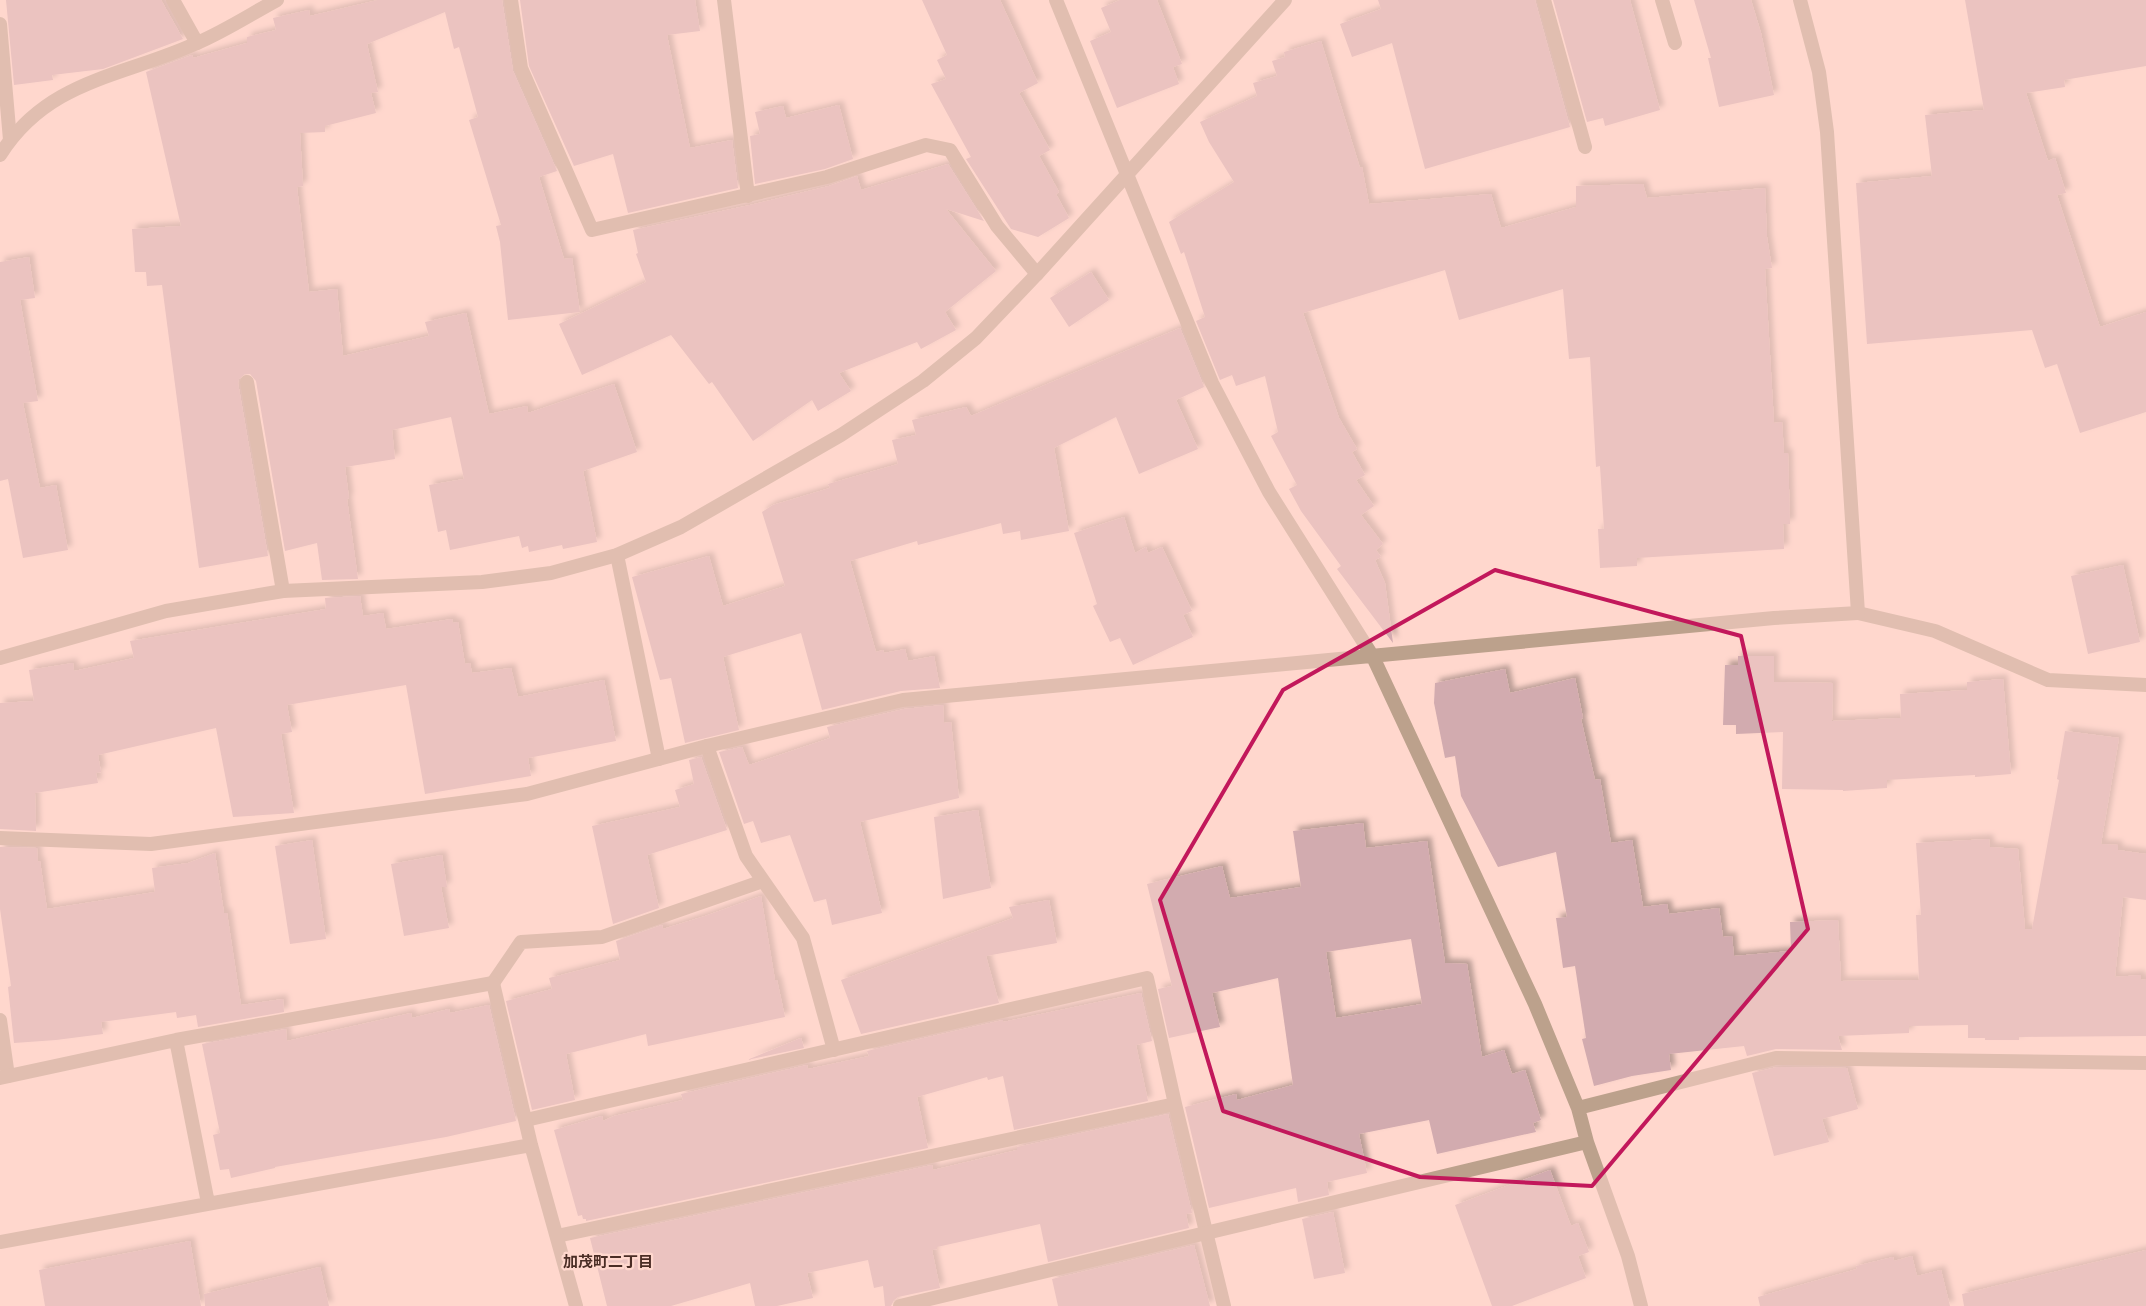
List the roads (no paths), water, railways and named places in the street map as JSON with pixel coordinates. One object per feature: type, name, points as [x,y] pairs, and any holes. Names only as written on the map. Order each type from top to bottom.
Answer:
[{"type":"street","points":[[173,0],[197,44]]},
{"type":"street","points":[[0,155],[10,140],[41,109],[74,89],[197,44],[277,0]]},
{"type":"street","points":[[511,0],[521,68],[592,230],[827,177],[926,145],[950,150],[997,226],[1037,274]]},
{"type":"street","points":[[724,0],[748,196]]},
{"type":"street","points":[[1056,0],[1212,384],[1269,492],[1372,657],[1535,1004],[1578,1108],[1587,1142],[1628,1256],[1641,1306]]},
{"type":"street","points":[[0,658],[166,611],[283,591],[482,582],[551,573],[617,555],[681,527],[841,435],[923,381],[976,338],[1037,274],[1285,0]]},
{"type":"street","points":[[1544,0],[1585,147]]},
{"type":"street","points":[[1662,0],[1675,43]]},
{"type":"street","points":[[1800,0],[1819,72],[1827,132],[1858,613]]},
{"type":"street","points":[[0,24],[10,140]]},
{"type":"street","points":[[247,382],[283,591]]},
{"type":"street","points":[[617,555],[659,759]]},
{"type":"street","points":[[0,838],[151,844],[527,794],[707,746],[903,700],[1774,618],[1858,613],[1935,631],[2048,680],[2146,685]]},
{"type":"street","points":[[707,746],[746,856],[803,938],[834,1050]]},
{"type":"street","points":[[0,1020],[4,1077],[176,1040],[493,984],[521,942],[602,937],[763,881]]},
{"type":"street","points":[[526,1120],[1148,978],[1175,1104],[1224,1306]]},
{"type":"street","points":[[493,984],[531,1145],[576,1306]]},
{"type":"street","points":[[176,1040],[208,1203]]},
{"type":"street","points":[[1578,1108],[1776,1058],[2146,1063]]},
{"type":"street","points":[[556,1236],[1175,1104]]},
{"type":"street","points":[[900,1306],[1587,1142]]},
{"type":"street","points":[[0,1242],[531,1145]]},
{"type":"district","name":"加茂町二丁目","points":[[608,1261]]}]
